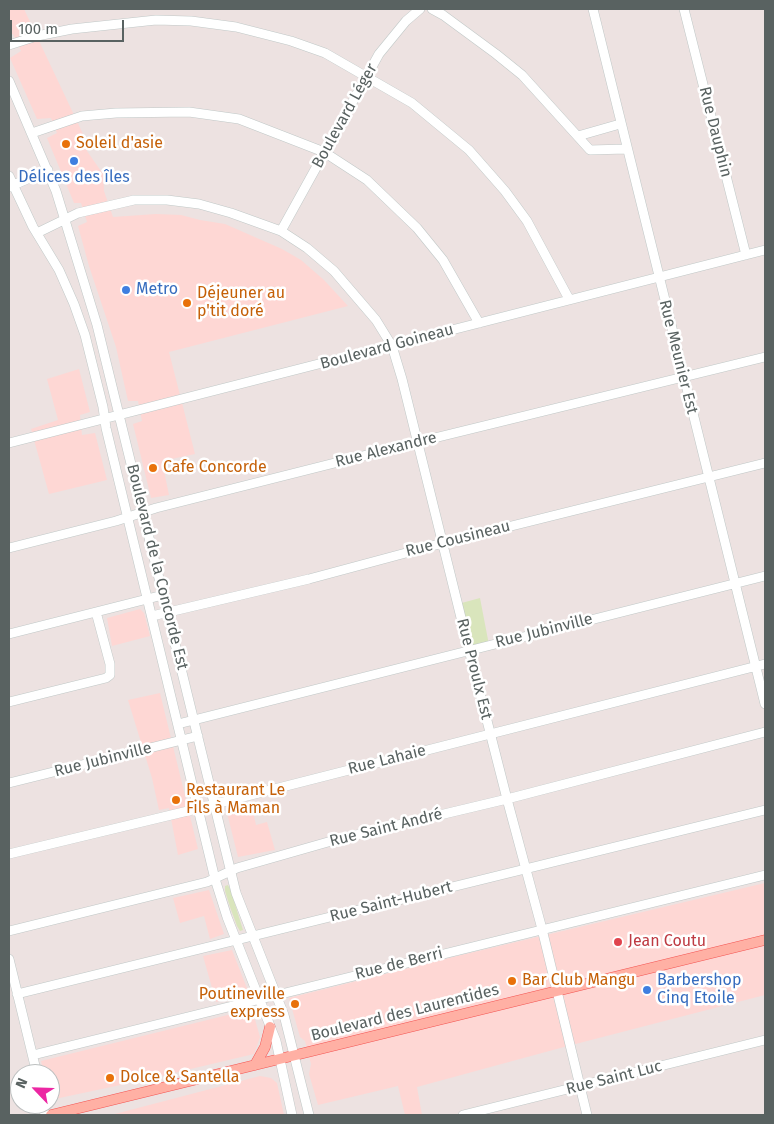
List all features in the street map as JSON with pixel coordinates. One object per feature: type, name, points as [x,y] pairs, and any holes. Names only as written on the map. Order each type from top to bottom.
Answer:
[{"type":"main road","name":"Boulevard des Laurentides","points":[[51,1115],[86,1111],[255,1065],[765,940]]},
{"type":"main road","points":[[255,1065],[265,1047],[270,1028]]},
{"type":"street","name":"Boulevard Léger","points":[[281,231],[379,54],[406,21],[420,9]]},
{"type":"street","points":[[432,9],[443,15],[522,75],[590,150],[626,149]]},
{"type":"street","name":"Rue Meunier Est","points":[[592,9],[765,704]]},
{"type":"street","name":"Rue Dauphin","points":[[684,9],[746,255]]},
{"type":"street","points":[[9,45],[37,36],[72,29],[156,20],[191,21],[236,27],[290,41],[325,53],[412,104],[469,150],[505,191],[527,221],[569,300]]},
{"type":"street","name":"Boulevard de la Concorde Est","points":[[9,81],[48,170],[97,325],[239,901],[287,1026],[309,1115]]},
{"type":"street","points":[[32,133],[82,116],[116,113],[189,112],[239,119],[324,152],[367,180],[416,228],[444,260],[480,323]]},
{"type":"street","points":[[578,136],[620,124]]},
{"type":"street","points":[[11,187],[48,170]]},
{"type":"street","name":"Boulevard de la Concorde Est","points":[[9,176],[11,187],[59,270],[74,304],[92,362],[215,879],[236,940],[277,1045],[292,1115]]},
{"type":"street","name":"Rue Proulx Est","points":[[37,234],[65,219],[89,210],[134,200],[167,200],[199,204],[281,231],[334,271],[376,320],[392,346],[418,442],[490,734],[542,929],[587,1115]]},
{"type":"street","name":"Boulevard Goineau","points":[[9,443],[765,250]]},
{"type":"street","name":"Rue Alexandre","points":[[9,548],[418,442],[765,357]]},
{"type":"street","name":"Rue Cousineau","points":[[152,616],[309,579],[443,543],[765,463]]},
{"type":"street","name":"Rue Jubinville","points":[[178,724],[765,576]]},
{"type":"street","points":[[9,634],[163,595]]},
{"type":"street","points":[[9,702],[106,678],[110,675],[110,664],[96,612]]},
{"type":"street","name":"Rue Lahaie","points":[[9,854],[765,664]]},
{"type":"street","name":"Rue Saint André","points":[[9,931],[215,879],[231,871],[335,840],[507,799],[765,732]]},
{"type":"street","name":"Rue Jubinville","points":[[9,783],[198,736]]},
{"type":"street","name":"Rue Saint-Hubert","points":[[18,994],[765,810]]},
{"type":"street","name":"Rue de Berri","points":[[33,1055],[765,875]]},
{"type":"street","points":[[9,959],[35,1064]]},
{"type":"street","name":"Rue Saint Luc","points":[[463,1115],[765,1040]]},
{"type":"shaded area","points":[[9,9],[24,9],[83,134],[87,151],[103,174],[104,191],[113,217],[156,214],[181,215],[225,224],[282,249],[301,260],[324,280],[348,306],[169,352],[195,454],[162,461],[169,495],[151,498],[133,424],[142,421],[138,401],[128,401],[116,347],[78,226],[87,222],[81,203],[74,203],[47,138],[57,133],[51,118],[37,119],[10,58],[21,51],[13,34],[9,35]]},
{"type":"shaded area","points":[[79,369],[90,412],[80,415],[82,435],[95,433],[107,480],[49,494],[31,429],[58,420],[47,379]]},
{"type":"shaded area","points":[[140,609],[144,613],[150,636],[112,646],[107,618]]},
{"type":"shaded area","points":[[160,693],[198,849],[178,855],[169,808],[159,810],[152,778],[128,700]]},
{"type":"shaded area","points":[[251,803],[256,825],[267,822],[275,850],[238,857],[226,809]]},
{"type":"shaded area","points":[[765,883],[765,995],[417,1087],[422,1115],[405,1115],[398,1086],[318,1105],[309,1074],[311,1064],[305,1041],[300,1037],[289,998]]},
{"type":"shaded area","points":[[209,890],[224,934],[210,939],[204,916],[180,923],[173,898]]},
{"type":"shaded area","points":[[232,950],[248,991],[244,995],[216,1002],[203,956]]},
{"type":"shaded area","points":[[252,1009],[260,1037],[254,1054],[60,1098],[60,1064],[42,1064],[41,1061]]},
{"type":"shaded area","points":[[260,1076],[271,1078],[277,1083],[284,1115],[111,1115]]},
{"type":"green space","points":[[480,598],[489,645],[469,650],[458,604]]},
{"type":"green space","points":[[228,885],[243,930],[240,931],[225,891],[225,886]]},
{"type":"place","name":"Soleil d'asie","points":[[66,144]]},
{"type":"place","name":"Délices des îles","points":[[74,161]]},
{"type":"place","name":"Metro","points":[[126,290]]},
{"type":"place","name":"Déjeuner au p'tit doré","points":[[187,303]]},
{"type":"place","name":"Cafe Concorde","points":[[153,468]]},
{"type":"place","name":"Restaurant Le Fils à Maman","points":[[176,800]]},
{"type":"place","name":"Jean Coutu","points":[[618,942]]},
{"type":"place","name":"Bar Club Mangu","points":[[512,981]]},
{"type":"place","name":"Barbershop Cinq Etoile","points":[[647,990]]},
{"type":"place","name":"Poutineville express","points":[[295,1004]]},
{"type":"place","name":"Dolce & Santella","points":[[110,1078]]}]
